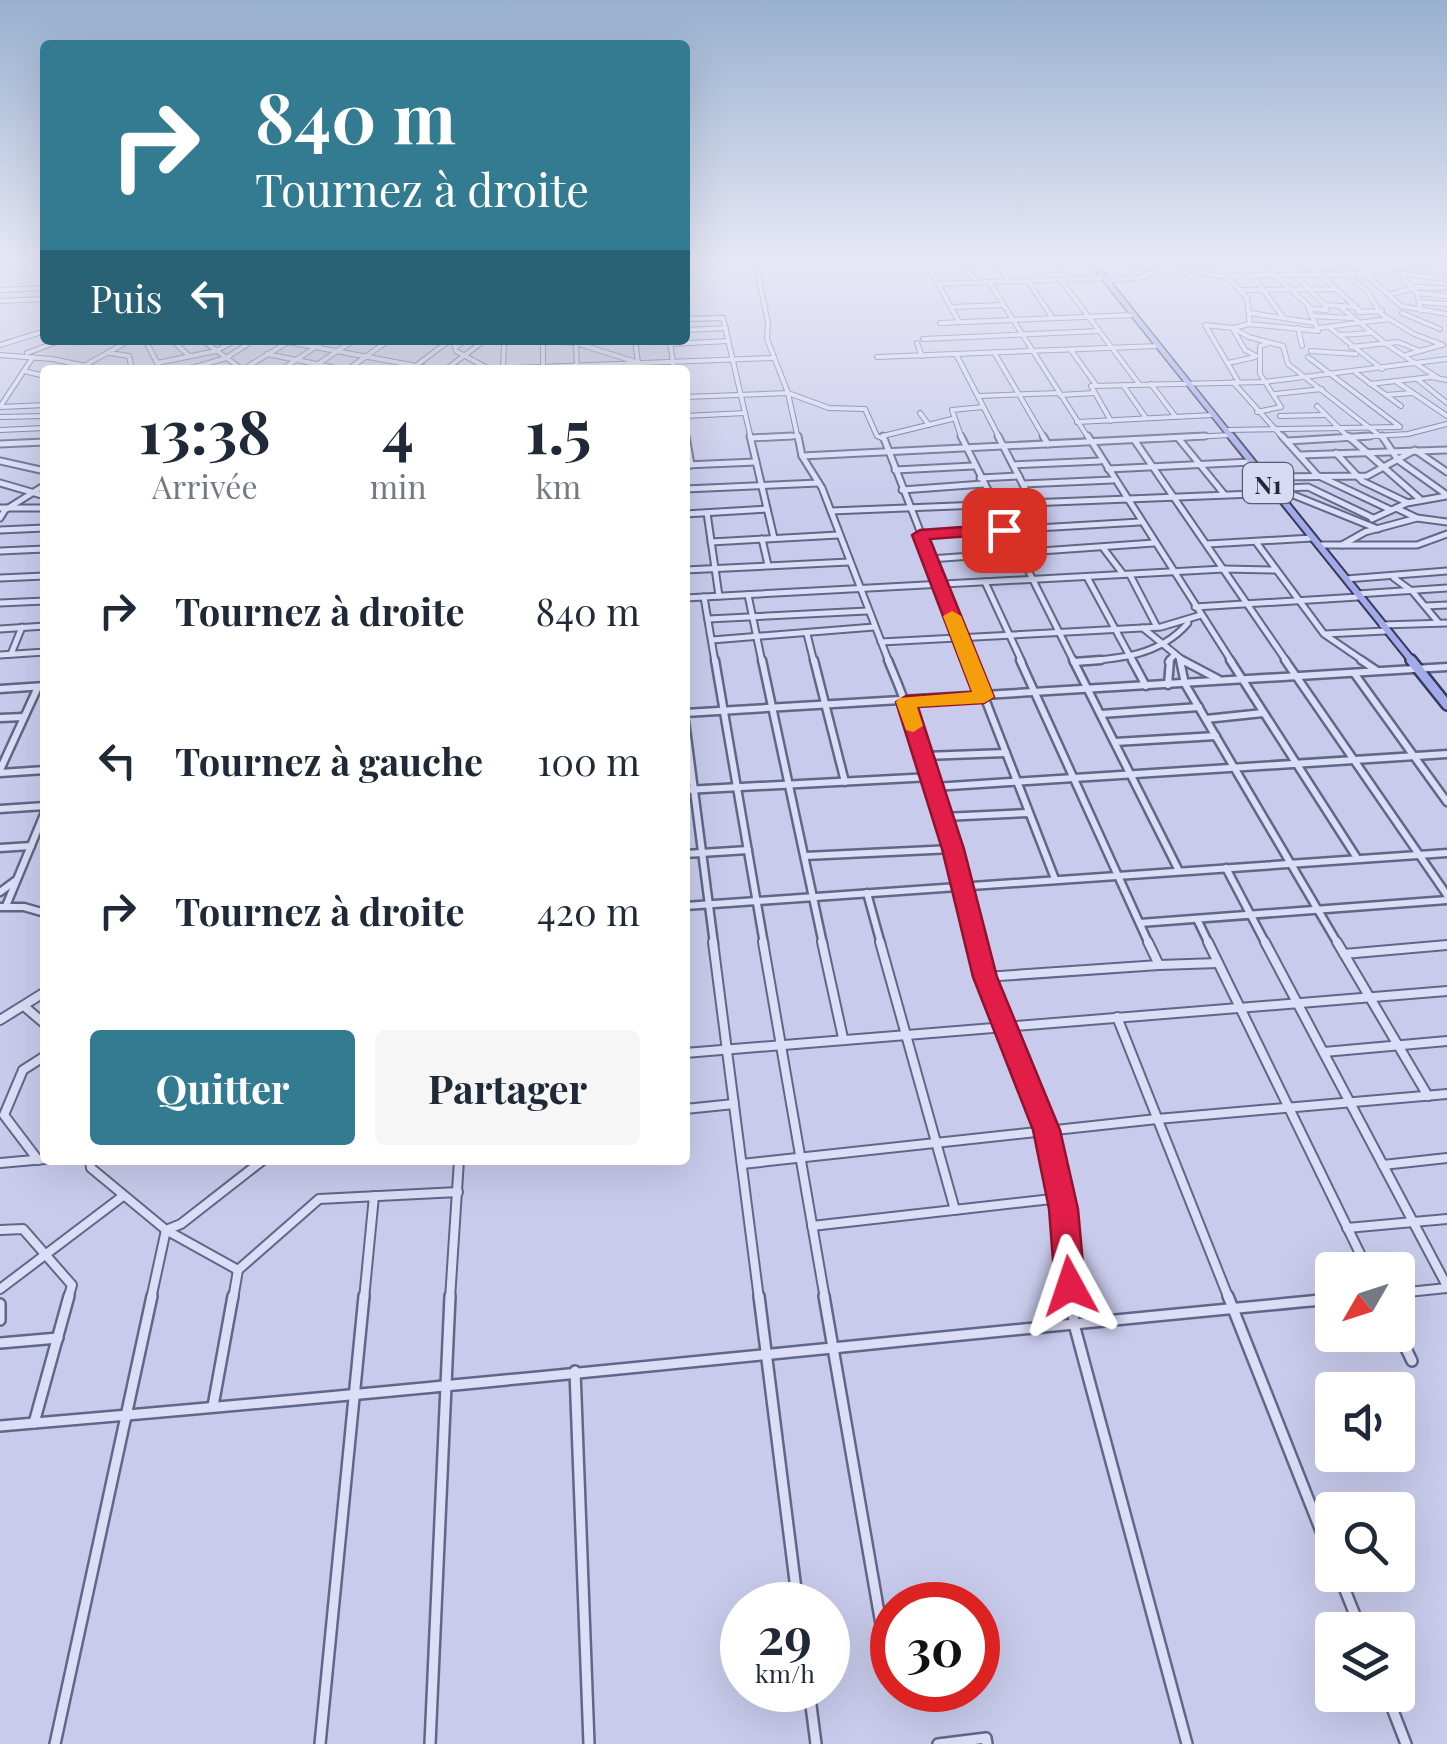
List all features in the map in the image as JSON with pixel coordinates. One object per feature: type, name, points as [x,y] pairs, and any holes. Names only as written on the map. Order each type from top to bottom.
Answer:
[{"type":"main road","name":"N1","points":[[1154,341],[1447,704]]},
{"type":"street","points":[[728,341],[774,538]]},
{"type":"street","points":[[770,341],[788,393],[802,456],[831,511],[866,611],[906,702],[953,849],[985,977],[1046,1130],[1061,1198],[1074,1324],[1186,1744]]},
{"type":"street","points":[[920,341],[922,356]]},
{"type":"street","points":[[1027,341],[1357,859]]},
{"type":"street","points":[[1106,341],[1138,384]]},
{"type":"street","points":[[1214,341],[1235,382],[1257,412],[1318,475],[1417,518],[1447,522]]},
{"type":"street","points":[[1241,341],[1246,351],[1256,356]]},
{"type":"street","points":[[1267,341],[1282,346],[1286,362],[1382,435],[1396,450],[1398,460],[1447,496]]},
{"type":"street","points":[[1301,341],[1302,346]]},
{"type":"street","points":[[1345,341],[1383,370]]},
{"type":"street","points":[[1383,341],[1438,378]]},
{"type":"street","points":[[1351,347],[1400,342],[1420,351]]},
{"type":"street","points":[[1257,412],[1281,406],[1261,382],[1256,356],[1260,346],[1271,343]]},
{"type":"street","points":[[21,356],[51,345]]},
{"type":"street","points":[[52,359],[61,345]]},
{"type":"street","points":[[86,365],[122,345]]},
{"type":"street","points":[[148,345],[157,363],[216,351],[227,345]]},
{"type":"street","points":[[178,345],[190,356]]},
{"type":"street","points":[[208,345],[235,365]]},
{"type":"street","points":[[203,365],[226,358],[246,345]]},
{"type":"street","points":[[250,365],[283,345]]},
{"type":"street","points":[[307,345],[402,365]]},
{"type":"street","points":[[288,365],[319,345]]},
{"type":"street","points":[[318,364],[346,345]]},
{"type":"street","points":[[354,365],[383,345]]},
{"type":"street","points":[[414,365],[444,345]]},
{"type":"street","points":[[453,345],[482,365]]},
{"type":"street","points":[[454,348],[459,345]]},
{"type":"street","points":[[452,365],[478,345]]},
{"type":"street","points":[[582,345],[638,363]]},
{"type":"street","points":[[636,345],[638,363]]},
{"type":"street","points":[[670,345],[673,365]]},
{"type":"street","points":[[1406,355],[1445,345]]},
{"type":"street","points":[[877,356],[1158,346]]},
{"type":"street","points":[[1070,349],[1097,386]]},
{"type":"street","points":[[994,352],[1048,444]]},
{"type":"street","points":[[108,353],[128,356],[131,365]]},
{"type":"street","points":[[268,354],[323,365]]},
{"type":"street","points":[[956,354],[1033,504]]},
{"type":"street","points":[[1358,354],[1309,354],[1408,434]]},
{"type":"street","points":[[0,355],[34,356],[79,365]]},
{"type":"street","points":[[34,356],[0,407],[40,412]]},
{"type":"street","points":[[1228,363],[1256,356]]},
{"type":"street","points":[[614,365],[773,358]]},
{"type":"street","points":[[1110,421],[1091,386],[1261,382],[1445,362]]},
{"type":"street","points":[[1406,367],[1447,405],[1439,412]]},
{"type":"street","points":[[24,371],[40,375]]},
{"type":"street","points":[[1355,372],[1401,406]]},
{"type":"street","points":[[1370,384],[1419,378],[1447,380]]},
{"type":"street","points":[[1396,381],[1447,416]]},
{"type":"street","points":[[1152,384],[1175,417]]},
{"type":"street","points":[[1122,385],[1146,419]]},
{"type":"street","points":[[1274,394],[1322,389]]},
{"type":"street","points":[[690,396],[788,393],[829,408],[865,409],[877,436],[952,419]]},
{"type":"street","points":[[1386,395],[1413,393]]},
{"type":"street","points":[[978,396],[1095,394]]},
{"type":"street","points":[[984,406],[952,410],[964,448],[1180,871]]},
{"type":"street","points":[[1317,406],[1382,470],[1422,500]]},
{"type":"street","points":[[0,416],[40,412]]},
{"type":"street","points":[[690,416],[744,413]]},
{"type":"street","points":[[920,413],[929,425]]},
{"type":"street","points":[[1077,422],[1214,415]]},
{"type":"street","points":[[1280,416],[1326,415]]},
{"type":"street","points":[[1286,441],[1408,434],[1447,424]]},
{"type":"street","points":[[802,456],[1136,441],[1272,429],[1400,427]]},
{"type":"street","points":[[0,430],[40,428]]},
{"type":"street","points":[[751,438],[798,436]]},
{"type":"street","points":[[883,436],[1056,879]]},
{"type":"street","points":[[1180,438],[1225,495]]},
{"type":"street","points":[[1136,441],[1447,897],[1140,924]]},
{"type":"street","points":[[0,444],[40,443]]},
{"type":"street","points":[[1300,455],[1446,447]]},
{"type":"street","points":[[1263,477],[1356,477],[1382,470],[1415,450]]},
{"type":"street","points":[[1415,450],[1447,472]]},
{"type":"street","points":[[1336,454],[1356,477],[1407,503]]},
{"type":"street","points":[[1013,465],[1101,460]]},
{"type":"street","points":[[0,461],[40,470]]},
{"type":"street","points":[[690,465],[756,462]]},
{"type":"street","points":[[1107,469],[1251,462]]},
{"type":"street","points":[[894,470],[973,466]]},
{"type":"street","points":[[902,490],[1019,476]]},
{"type":"street","points":[[1023,484],[1114,480]]},
{"type":"street","points":[[0,483],[40,494]]},
{"type":"street","points":[[690,489],[818,483]]},
{"type":"street","points":[[831,511],[1175,498],[1308,487],[1373,518]]},
{"type":"street","points":[[1357,494],[1373,487]]},
{"type":"street","points":[[0,518],[2,509],[40,488]]},
{"type":"street","points":[[1278,491],[1378,529]]},
{"type":"street","points":[[1364,524],[1407,503],[1447,496]]},
{"type":"street","points":[[2,509],[40,508]]},
{"type":"street","points":[[690,514],[767,510]]},
{"type":"street","points":[[706,513],[719,596]]},
{"type":"street","points":[[1342,545],[1417,518]]},
{"type":"street","points":[[920,535],[1141,522]]},
{"type":"street","points":[[0,530],[40,528]]},
{"type":"street","points":[[1207,544],[1417,545],[1447,534]]},
{"type":"street","points":[[711,542],[838,535]]},
{"type":"street","points":[[762,539],[768,566]]},
{"type":"street","points":[[1256,542],[1324,634],[1377,671]]},
{"type":"street","points":[[929,558],[1154,544]]},
{"type":"street","points":[[0,551],[40,548]]},
{"type":"street","points":[[1104,550],[1127,575],[1158,628]]},
{"type":"street","points":[[690,570],[849,562]]},
{"type":"street","points":[[690,598],[1224,569],[1276,570]]},
{"type":"street","points":[[1344,580],[1447,571]]},
{"type":"street","points":[[0,578],[40,576]]},
{"type":"street","points":[[1392,577],[1412,590],[1438,623]]},
{"type":"street","points":[[1087,578],[1146,686]]},
{"type":"street","points":[[985,582],[1159,965]]},
{"type":"street","points":[[1195,607],[1447,588]]},
{"type":"street","points":[[748,594],[844,1038]]},
{"type":"street","points":[[704,597],[874,1582]]},
{"type":"street","points":[[0,602],[40,600]]},
{"type":"street","points":[[1424,606],[1447,605]]},
{"type":"street","points":[[708,619],[866,611]]},
{"type":"street","points":[[881,642],[1112,627],[1158,628],[1201,616]]},
{"type":"street","points":[[1074,662],[1130,657],[1179,637],[1189,622]]},
{"type":"street","points":[[1324,634],[1447,622]]},
{"type":"street","points":[[0,629],[40,626]]},
{"type":"street","points":[[11,654],[22,627]]},
{"type":"street","points":[[712,640],[874,627]]},
{"type":"street","points":[[1143,628],[1177,657],[1224,681]]},
{"type":"street","points":[[807,634],[846,782]]},
{"type":"street","points":[[0,655],[40,652]]},
{"type":"street","points":[[1177,657],[1199,707],[1428,1096]]},
{"type":"street","points":[[1168,685],[1167,662],[1177,657]]},
{"type":"street","points":[[690,713],[1447,667]]},
{"type":"street","points":[[1353,672],[1447,802]]},
{"type":"street","points":[[0,689],[40,687]]},
{"type":"street","points":[[40,690],[0,772],[40,770]]},
{"type":"street","points":[[1101,714],[1199,707]]},
{"type":"street","points":[[1206,718],[1263,713]]},
{"type":"street","points":[[0,718],[24,717]]},
{"type":"street","points":[[1115,742],[1216,736]]},
{"type":"street","points":[[924,756],[1006,753]]},
{"type":"street","points":[[934,787],[1447,754]]},
{"type":"street","points":[[690,790],[931,777]]},
{"type":"street","points":[[690,795],[702,853],[795,1582]]},
{"type":"street","points":[[0,809],[40,809]]},
{"type":"street","points":[[943,817],[1030,813]]},
{"type":"street","points":[[40,822],[3,907],[40,911]]},
{"type":"street","points":[[0,848],[31,846]]},
{"type":"street","points":[[804,856],[953,849]]},
{"type":"street","points":[[690,854],[748,850]]},
{"type":"street","points":[[690,906],[1447,853]]},
{"type":"street","points":[[1226,868],[1447,1287],[1415,1291]]},
{"type":"street","points":[[0,892],[18,879]]},
{"type":"street","points":[[867,892],[955,1210]]},
{"type":"street","points":[[1196,919],[1359,1252]]},
{"type":"street","points":[[1344,954],[1447,945]]},
{"type":"street","points":[[985,977],[1218,963]]},
{"type":"street","points":[[690,1053],[906,1032],[1447,991]]},
{"type":"street","points":[[0,1020],[40,996]]},
{"type":"street","points":[[25,1007],[40,1020]]},
{"type":"street","points":[[1117,1018],[1315,1516]]},
{"type":"street","points":[[1324,1052],[1447,1041]]},
{"type":"street","points":[[40,1059],[23,1070],[4,1116],[40,1158]]},
{"type":"street","points":[[742,1164],[1158,1118],[1447,1094]]},
{"type":"street","points":[[690,1108],[734,1104]]},
{"type":"street","points":[[1383,1165],[1447,1158]]},
{"type":"street","points":[[0,1163],[40,1159]]},
{"type":"street","points":[[91,1165],[166,1230],[238,1270]]},
{"type":"street","points":[[166,1230],[181,1224],[257,1165]]},
{"type":"street","points":[[430,1744],[444,1388],[459,1165]]},
{"type":"street","points":[[213,1406],[238,1270],[319,1199],[458,1192]]},
{"type":"street","points":[[0,1288],[123,1196]]},
{"type":"street","points":[[320,1744],[374,1196]]},
{"type":"street","points":[[812,1226],[1061,1198]]},
{"type":"street","points":[[1347,1228],[1447,1219]]},
{"type":"street","points":[[0,1230],[23,1229],[72,1284],[34,1423]]},
{"type":"street","points":[[54,1744],[166,1230]]},
{"type":"street","points":[[0,1426],[444,1388],[1315,1301]]},
{"type":"street","points":[[0,1304],[0,1320]]},
{"type":"street","points":[[0,1343],[58,1338]]},
{"type":"street","points":[[1408,1352],[1412,1361]]},
{"type":"street","points":[[575,1372],[589,1744]]},
{"type":"street","points":[[812,1712],[816,1744]]},
{"type":"street","points":[[1393,1712],[1406,1744]]},
{"type":"street","points":[[938,1744],[986,1738],[987,1744]]},
{"type":"slow traffic","points":[[913,726],[906,702],[984,697],[952,616]]},
{"type":"route","points":[[1004,530],[920,535],[984,697],[906,702],[953,849],[985,977],[1046,1130],[1064,1209],[1070,1286]]}]
